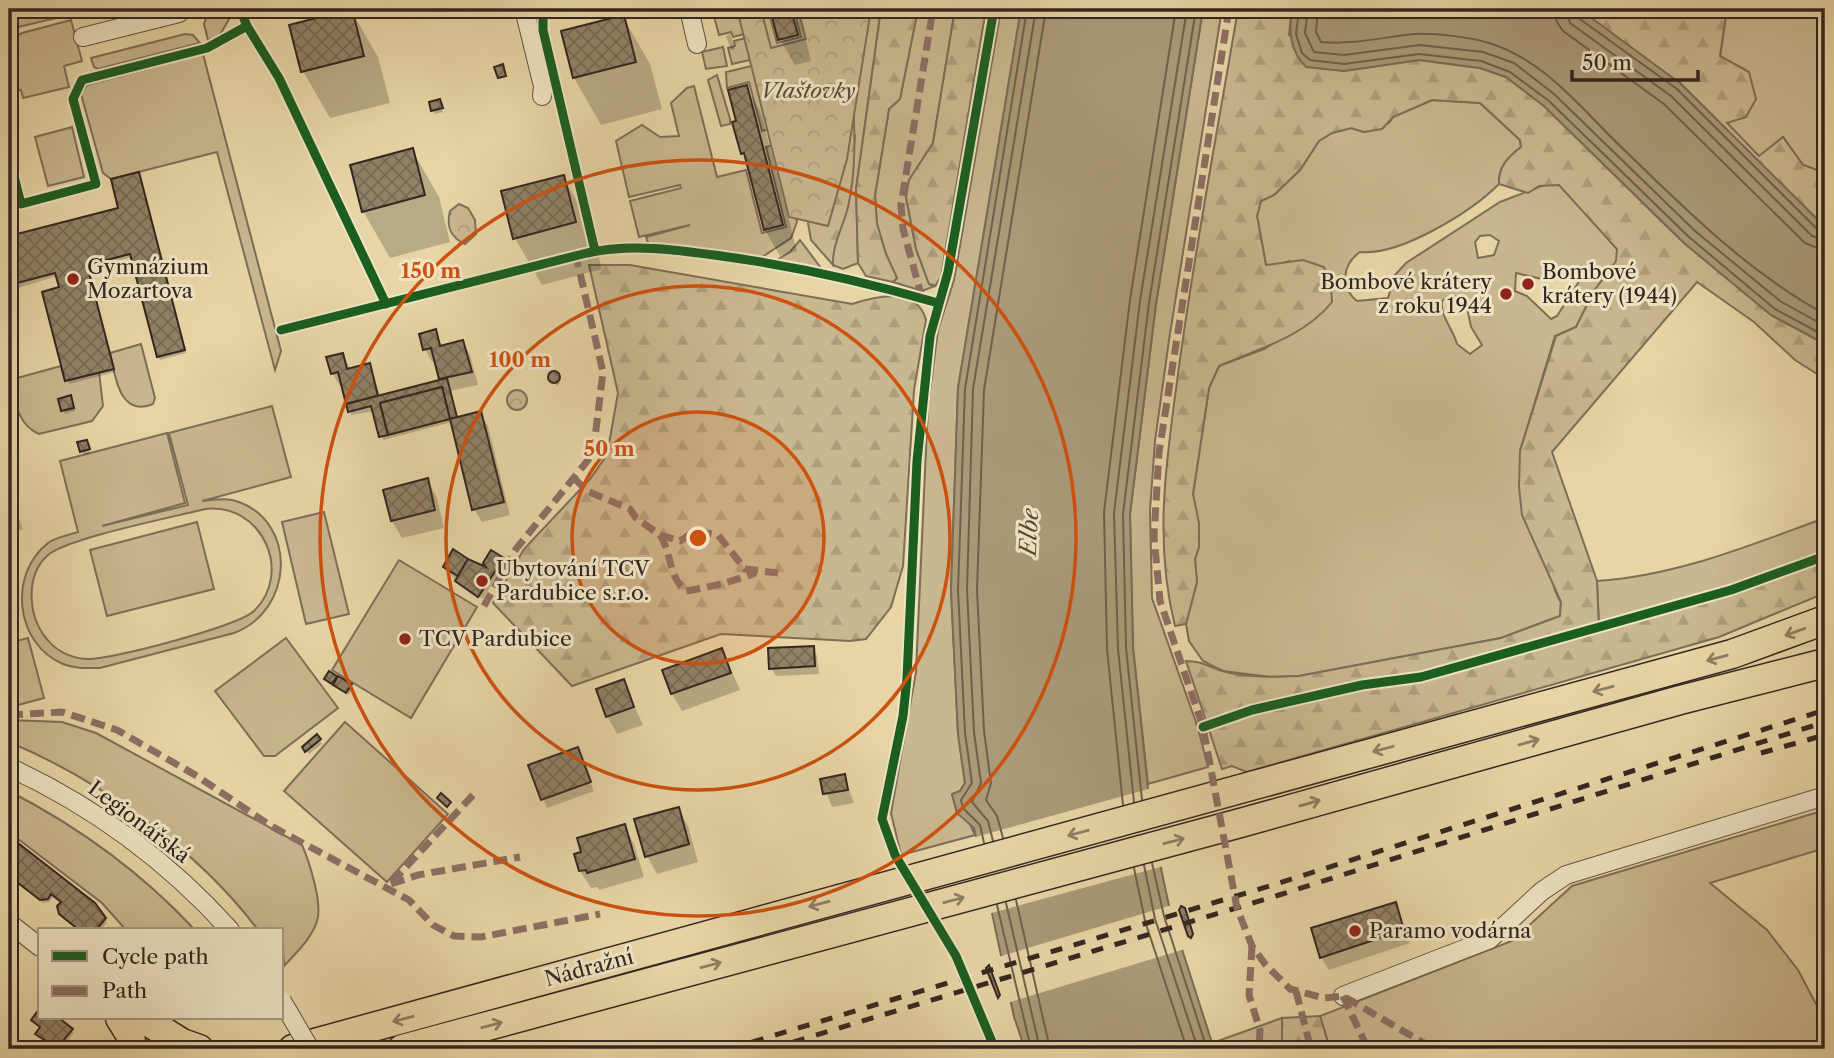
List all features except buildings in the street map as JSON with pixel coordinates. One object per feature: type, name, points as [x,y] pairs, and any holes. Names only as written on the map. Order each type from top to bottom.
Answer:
[{"type":"main road","name":"Nádražní","points":[[294,1049],[1732,654],[1825,620]]},
{"type":"main road","points":[[1680,700],[1825,648]]},
{"type":"main road","points":[[1680,700],[1825,663]]},
{"type":"main road","name":"Nádražní","points":[[402,1049],[1244,822],[1680,700]]},
{"type":"main road","points":[[121,1020],[130,1034],[132,1049]]},
{"type":"main road","points":[[145,1020],[183,1043],[200,1049]]},
{"type":"street","points":[[83,37],[179,13],[183,9]]},
{"type":"street","points":[[524,9],[543,86],[542,96]]},
{"type":"street","points":[[688,9],[697,44]]},
{"type":"street","name":"Legionářská","points":[[9,767],[70,798],[132,840],[189,889],[228,928]]},
{"type":"street","points":[[1343,996],[1490,939],[1542,891],[1566,875],[1825,796]]},
{"type":"street","points":[[9,923],[38,945]]},
{"type":"street","points":[[284,1010],[294,1049]]},
{"type":"green space","points":[[9,9],[94,9],[10,29]]},
{"type":"green space","points":[[209,9],[235,9],[218,38],[208,40],[204,24]]},
{"type":"green space","points":[[712,9],[743,9],[748,33],[733,37],[731,32],[719,35]]},
{"type":"green space","name":"Vlaštovky","points":[[737,9],[761,9],[771,48],[806,39],[798,9],[871,9],[847,159],[828,226],[789,217]]},
{"type":"green space","points":[[749,9],[768,9],[777,43],[801,37],[794,9],[808,9],[816,41],[764,56]]},
{"type":"green space","points":[[815,9],[881,9],[856,189],[858,263],[843,269],[833,265],[832,254],[848,205],[855,136]]},
{"type":"green space","points":[[881,9],[918,9],[900,99],[889,109],[875,195],[877,224],[897,278],[893,282],[866,276],[858,263],[856,189]]},
{"type":"green space","points":[[918,9],[955,9],[933,143],[909,180],[906,197],[916,249],[929,284],[935,286],[922,291],[893,282],[897,278],[877,224],[875,195],[889,109],[900,99]]},
{"type":"green space","points":[[955,9],[986,9],[941,277],[935,286],[929,284],[916,249],[906,197],[909,180],[933,143]]},
{"type":"green space","points":[[1001,9],[1021,9],[958,388],[951,590],[958,734],[965,783],[960,791],[952,794],[957,813],[968,820],[975,835],[901,855],[891,813],[916,672],[928,406],[938,330],[954,280]]},
{"type":"green space","points":[[1203,9],[1222,9],[1169,340],[1155,441],[1150,510],[1152,598],[1198,728],[1208,767],[1148,784],[1133,648],[1130,514],[1156,304]]},
{"type":"green space","points":[[1238,9],[1292,9],[1289,35],[1344,71],[1419,60],[1480,68],[1506,77],[1544,106],[1684,243],[1771,315],[1825,344],[1825,379],[1795,360],[1754,322],[1697,282],[1552,452],[1597,581],[1599,631],[1732,594],[1825,560],[1825,593],[1719,637],[1247,772],[1232,766],[1222,769],[1186,661],[1241,675],[1299,676],[1501,638],[1560,616],[1561,602],[1522,515],[1519,487],[1520,451],[1556,336],[1576,327],[1594,291],[1616,261],[1617,249],[1559,185],[1539,186],[1528,193],[1499,184],[1502,167],[1521,147],[1520,140],[1480,103],[1432,100],[1393,117],[1382,129],[1364,132],[1351,128],[1332,133],[1319,141],[1300,170],[1274,195],[1261,201],[1257,216],[1266,265],[1303,260],[1324,267],[1331,285],[1332,302],[1321,314],[1294,333],[1219,366],[1209,388],[1193,494],[1199,523],[1199,547],[1195,559],[1197,582],[1186,624],[1175,626],[1168,593],[1163,529],[1167,465],[1192,277]]},
{"type":"green space","points":[[1576,9],[1773,9],[1726,15],[1720,56],[1749,72],[1756,99],[1746,117],[1727,123],[1759,156],[1783,137],[1803,165],[1825,173],[1825,227],[1681,84]]},
{"type":"green space","points":[[1773,9],[1825,9],[1825,173],[1803,165],[1783,137],[1759,157],[1726,122],[1746,117],[1720,57],[1726,15]]},
{"type":"green space","points":[[71,20],[82,61],[64,66],[69,87],[23,98],[21,90],[9,92],[9,40],[22,33]]},
{"type":"green space","points":[[185,34],[193,35],[200,43],[98,69],[94,67],[91,58]]},
{"type":"green space","points":[[749,37],[754,59],[732,64],[728,48],[735,46],[734,41]]},
{"type":"green space","points":[[723,47],[727,66],[706,69],[702,52]]},
{"type":"green space","points":[[203,54],[281,351],[275,370],[217,152],[111,179],[103,173],[81,94],[87,85]]},
{"type":"green space","points":[[756,65],[773,128],[762,131],[749,82],[727,88],[726,72]]},
{"type":"green space","points":[[717,75],[730,119],[730,124],[721,126],[708,80]]},
{"type":"green space","points":[[694,86],[717,177],[746,170],[762,233],[786,227],[766,147],[777,144],[797,222],[791,238],[762,257],[676,245],[649,245],[646,237],[690,225],[639,237],[630,201],[681,188],[680,185],[629,197],[616,141],[642,125],[660,137],[679,136],[671,103],[687,88]]},
{"type":"green space","points":[[853,98],[854,166],[848,207],[834,250],[833,265],[811,240],[808,223]]},
{"type":"green space","points":[[1432,100],[1480,103],[1520,140],[1521,147],[1505,163],[1500,172],[1499,184],[1453,219],[1414,240],[1395,247],[1360,252],[1354,257],[1345,276],[1347,289],[1357,301],[1388,298],[1395,275],[1406,263],[1500,202],[1547,184],[1559,185],[1568,192],[1617,249],[1617,261],[1594,291],[1576,327],[1555,336],[1520,451],[1555,591],[1561,603],[1560,616],[1501,638],[1299,676],[1271,677],[1223,671],[1203,661],[1189,641],[1186,624],[1197,582],[1195,559],[1199,547],[1193,494],[1209,388],[1219,366],[1264,349],[1295,330],[1289,261],[1276,266],[1266,265],[1257,216],[1261,201],[1274,195],[1300,170],[1319,141],[1332,133],[1351,128],[1364,132],[1389,123],[1393,117]],"holes":[[[1490,235],[1499,241],[1494,255],[1478,258],[1475,242],[1480,236]],[[1582,266],[1587,269],[1557,316],[1551,319],[1527,296],[1515,291],[1516,273],[1550,281]],[[1451,296],[1465,298],[1471,327],[1482,345],[1470,354],[1457,344],[1443,312],[1442,301]]]},
{"type":"green space","points":[[72,127],[84,177],[48,186],[35,137]]},
{"type":"green space","points":[[459,204],[468,208],[475,220],[476,234],[465,244],[453,235],[449,226],[450,211]]},
{"type":"green space","points":[[800,240],[821,268],[777,260],[790,252]]},
{"type":"green space","points":[[589,265],[630,265],[852,304],[872,298],[895,296],[914,302],[921,309],[926,320],[914,390],[903,566],[891,607],[866,639],[850,641],[721,634],[572,686],[493,603],[524,549],[590,479],[607,455],[618,393]]},
{"type":"green space","points":[[141,344],[155,398],[153,404],[142,407],[126,400],[121,392],[110,353]]},
{"type":"green space","points":[[61,366],[65,381],[99,372],[103,406],[92,421],[39,434],[21,418],[10,380]]},
{"type":"green space","points":[[517,390],[524,393],[527,400],[524,407],[517,410],[510,407],[507,400],[510,393]]},
{"type":"green space","points":[[272,406],[291,477],[202,501],[234,500],[258,513],[271,529],[279,547],[281,568],[277,588],[268,606],[254,622],[234,633],[100,668],[63,664],[47,654],[35,641],[22,608],[27,572],[35,556],[51,541],[78,532],[60,461],[167,433],[185,503],[102,526],[188,505],[169,433]],"holes":[[[205,509],[225,510],[242,516],[256,528],[271,560],[271,578],[266,595],[254,611],[200,633],[100,658],[75,657],[54,647],[46,638],[35,619],[32,596],[35,573],[48,555],[59,548],[122,529]]]},
{"type":"green space","points":[[324,512],[349,614],[306,624],[282,522]]},
{"type":"green space","points":[[1825,518],[1825,552],[1730,587],[1599,624],[1597,581],[1685,566]]},
{"type":"green space","points":[[197,522],[214,589],[107,616],[90,550]]},
{"type":"green space","name":"TCV Pardubice","points":[[399,560],[477,607],[411,718],[332,670]]},
{"type":"green space","points":[[28,638],[44,698],[11,707],[9,643]]},
{"type":"green space","points":[[286,638],[338,708],[275,756],[264,756],[215,691]]},
{"type":"green space","points":[[9,720],[62,722],[96,733],[302,845],[318,904],[317,921],[308,939],[284,966],[284,928],[256,928],[207,873],[146,821],[78,776],[9,742]]},
{"type":"green space","points":[[345,722],[448,814],[387,882],[284,791]]},
{"type":"green space","points":[[9,791],[108,852],[153,889],[193,928],[124,928],[102,903],[9,832]]},
{"type":"green space","points":[[1825,810],[1825,848],[1710,883],[1767,930],[1798,970],[1825,1021],[1825,1049],[1330,1049],[1320,1016],[1512,941],[1572,886]]},
{"type":"green space","points":[[1320,1016],[1330,1049],[1282,1049],[1282,1018]]},
{"type":"green space","points":[[1282,1018],[1282,1049],[1214,1049],[1212,1043]]},
{"type":"water","name":"Elbe","points":[[1021,9],[1203,9],[1156,304],[1130,514],[1133,648],[1152,826],[1171,915],[1214,1049],[1025,1049],[1014,1017],[974,828],[957,813],[952,794],[960,791],[965,783],[958,734],[951,590],[958,388]]},
{"type":"water","points":[[1292,9],[1576,9],[1589,16],[1681,84],[1825,227],[1825,344],[1771,315],[1684,243],[1544,106],[1506,77],[1480,68],[1419,60],[1344,71],[1306,67],[1293,47]]},
{"type":"pier","points":[[1152,788],[1164,866],[988,914],[972,838]]},
{"type":"pier","points":[[1172,905],[1185,949],[1007,1003],[998,957]]},
{"type":"railway","points":[[729,1049],[1276,884],[1825,710]]},
{"type":"railway","points":[[770,1049],[1279,895],[1825,722]]},
{"type":"railway","points":[[1761,753],[1825,735]]},
{"type":"marked path","points":[[922,298],[903,229],[901,205],[933,9]]},
{"type":"marked path","points":[[1229,9],[1159,452],[1154,536],[1160,601],[1203,727],[1237,908],[1252,946],[1265,964],[1290,989],[1324,998],[1343,996],[1434,1049]]},
{"type":"marked path","points":[[484,606],[516,549],[593,454],[603,372],[576,256]]},
{"type":"marked path","points":[[574,478],[587,491],[630,509],[636,518],[660,535],[680,541],[695,531],[718,535],[745,569],[778,573]]},
{"type":"marked path","points":[[660,535],[676,579],[686,591],[722,584],[756,573]]},
{"type":"marked path","points":[[9,715],[62,712],[117,730],[197,776],[271,826],[409,900],[433,925],[454,936],[481,937],[600,914]]},
{"type":"marked path","points":[[392,882],[473,795]]},
{"type":"marked path","points":[[391,884],[418,875],[520,857]]},
{"type":"marked path","points":[[1252,946],[1249,995],[1260,1030],[1259,1049]]},
{"type":"marked path","points":[[1296,991],[1311,1049]]},
{"type":"marked path","points":[[1343,996],[1368,1049]]},
{"type":"cycle path","points":[[240,9],[247,26],[279,78],[386,304]]},
{"type":"cycle path","points":[[543,9],[543,30],[595,251]]},
{"type":"cycle path","points":[[994,9],[948,272],[930,336],[917,461],[907,678],[903,716],[882,819],[895,855],[956,956],[995,1049]]},
{"type":"cycle path","points":[[9,156],[21,204],[96,184],[73,99],[82,80],[207,48],[247,26]]},
{"type":"cycle path","points":[[281,330],[587,253],[620,248],[671,250],[776,265],[938,303]]},
{"type":"cycle path","points":[[1203,727],[1252,710],[1362,685],[1421,677],[1731,590],[1825,556]]},
{"type":"place","name":"Gymnázium Mozartova","points":[[73,279]]},
{"type":"place","name":"Bombové krátery (1944)","points":[[1528,284]]},
{"type":"place","name":"Bombové krátery z roku 1944","points":[[1506,294]]},
{"type":"place","name":"Ubytování TCV Pardubice s.r.o.","points":[[482,581]]},
{"type":"place","name":"TCV Pardubice","points":[[405,639]]},
{"type":"place","name":"Paramo vodárna","points":[[1355,931]]}]
